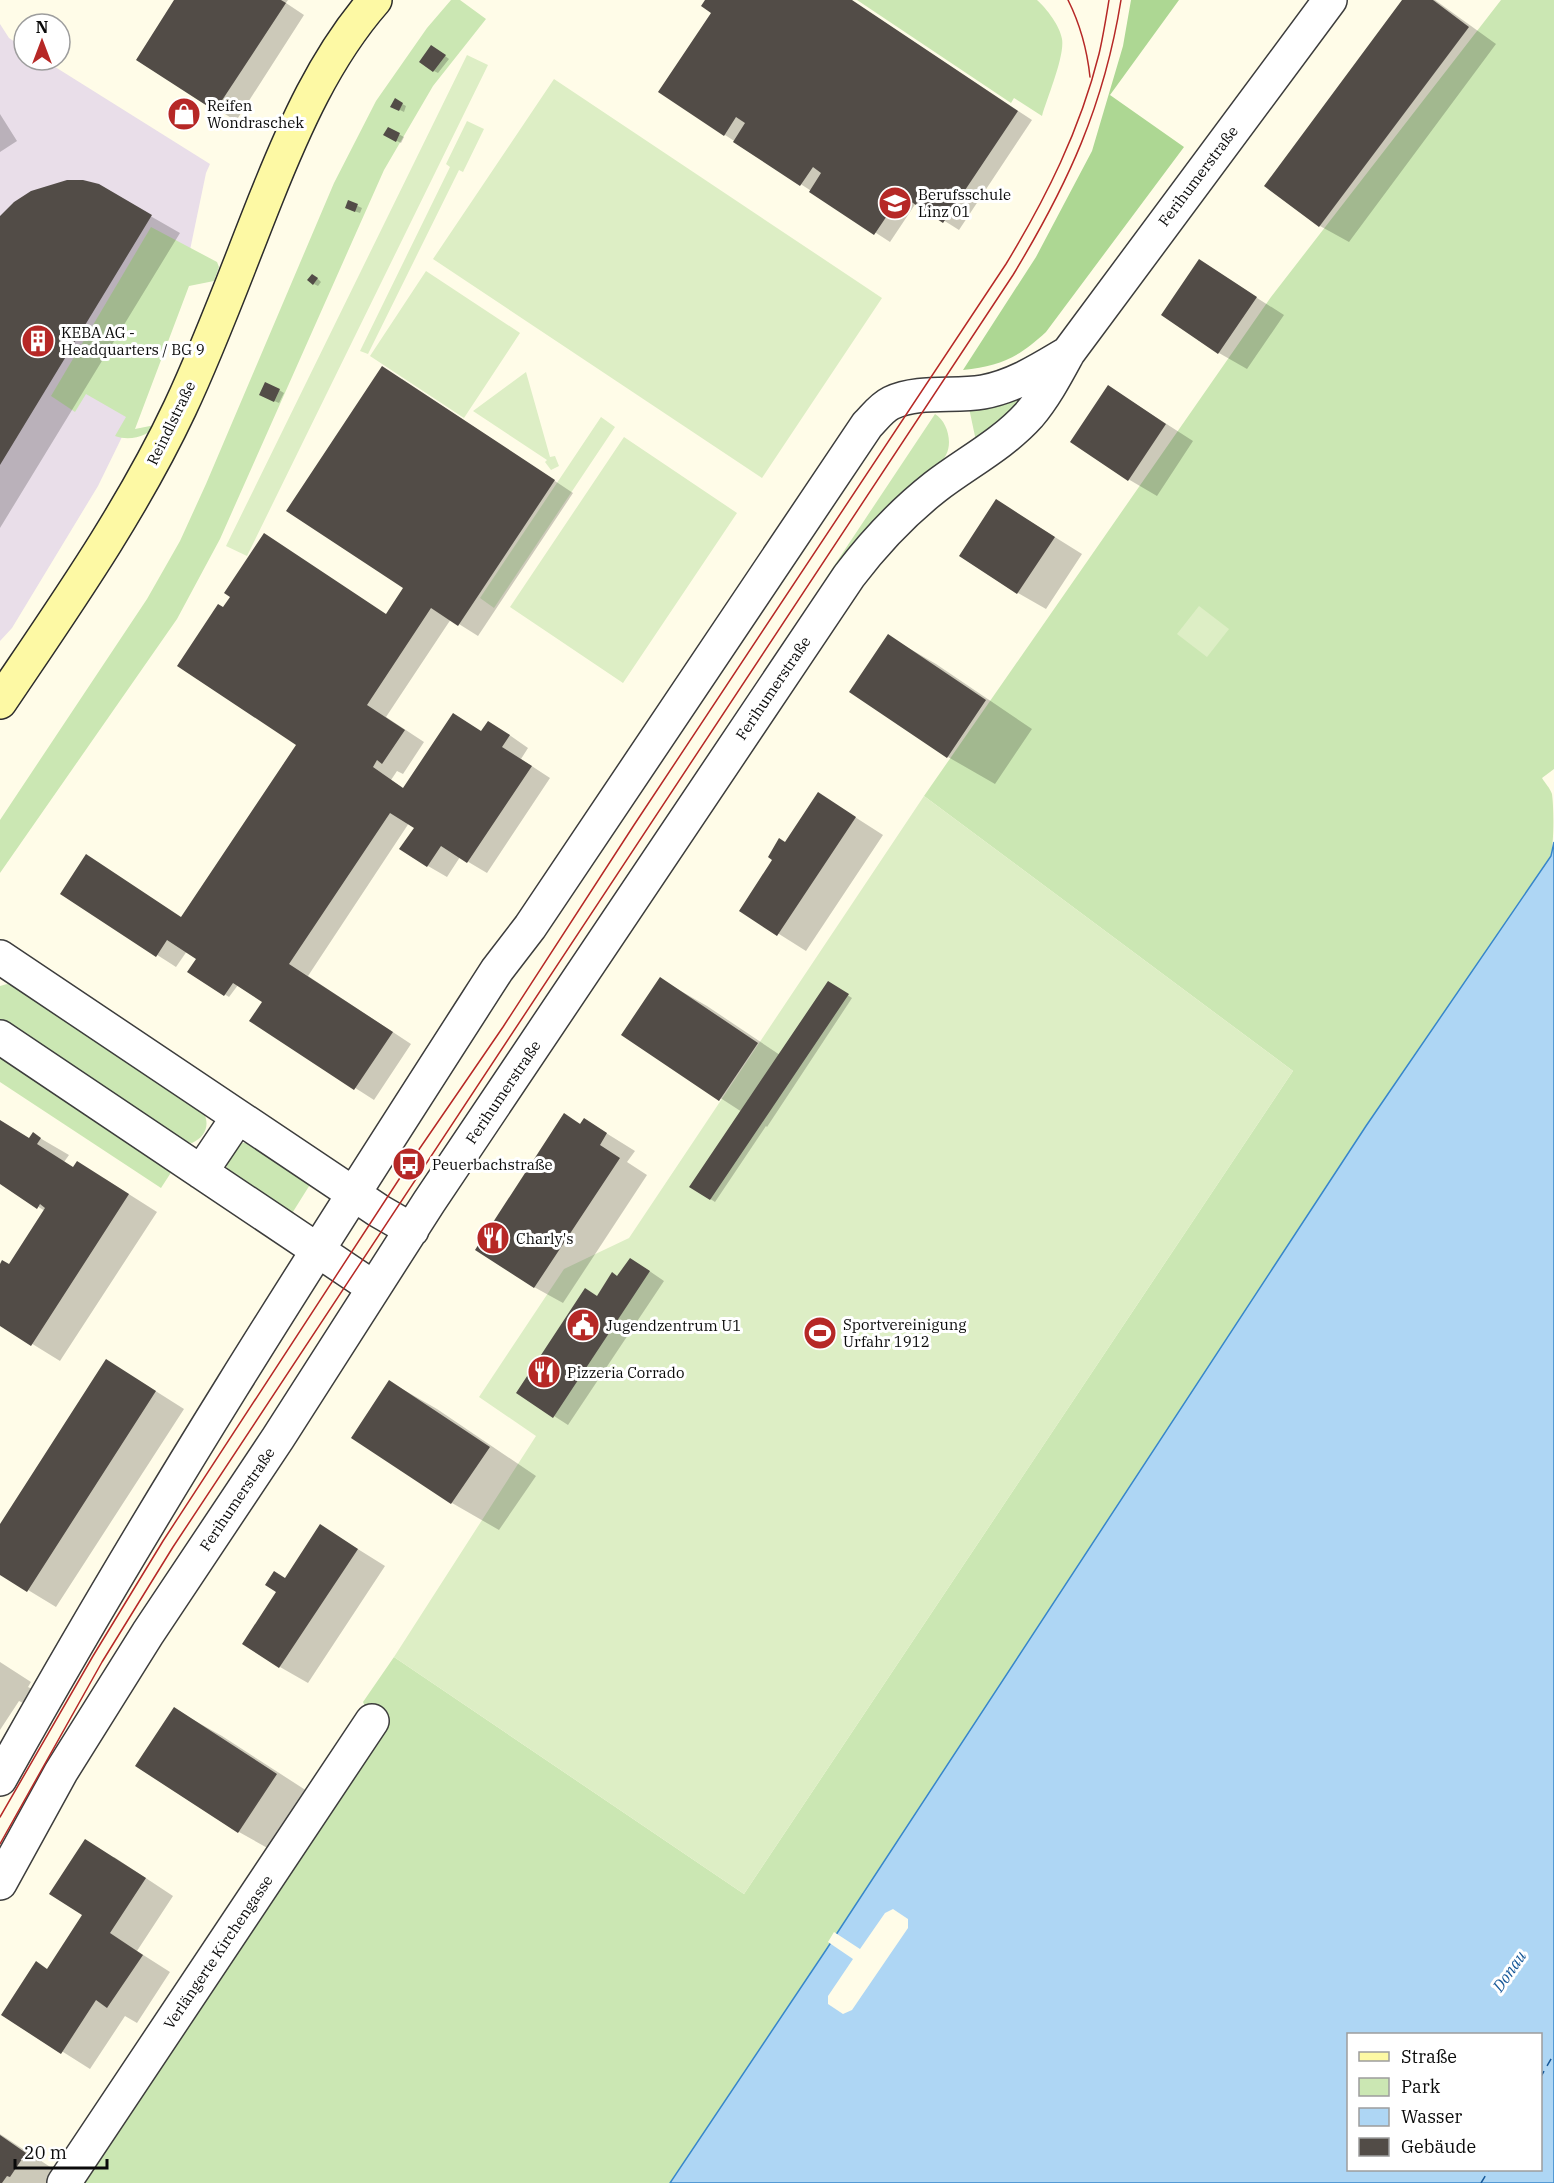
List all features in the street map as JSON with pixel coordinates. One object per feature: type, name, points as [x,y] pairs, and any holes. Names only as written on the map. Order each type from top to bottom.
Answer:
[{"type":"street","name":"Reindlstraße","points":[[0,702],[83,578],[142,481],[180,408],[287,146],[336,54],[375,0]]},
{"type":"street","name":"Ferihumerstraße","points":[[0,1883],[61,1772],[105,1701],[412,1230],[849,576],[868,551],[914,504],[997,444],[1027,417],[1047,392],[1068,353],[1330,0]]},
{"type":"street","name":"Ferihumerstraße","points":[[0,1779],[77,1642],[317,1250],[497,970],[530,927],[867,425],[882,409],[892,403],[919,397],[993,389],[1025,378],[1068,353]]},
{"type":"street","points":[[0,957],[390,1218],[412,1230]]},
{"type":"street","points":[[0,1037],[374,1288]]},
{"type":"street","points":[[201,1172],[238,1117]]},
{"type":"street","name":"Verlängerte Kirchengasse","points":[[64,2183],[372,1721]]},
{"type":"shaded area","points":[[0,24],[12,40],[12,72],[63,72],[210,164],[206,173],[190,250],[121,439],[98,486],[12,628],[0,641]]},
{"type":"green space","points":[[451,0],[460,0],[486,19],[433,86],[384,170],[220,539],[177,619],[0,873],[0,820],[147,599],[180,541],[334,183],[376,101],[427,28]]},
{"type":"green space","points":[[857,0],[1037,0],[1052,18],[1062,39],[1061,56],[1042,116],[1014,98],[1011,103]]},
{"type":"green space","points":[[1131,0],[1179,0],[1110,95],[1184,147],[1046,332],[1008,359],[988,366],[963,370],[1036,257],[1092,151],[1123,46]]},
{"type":"green space","points":[[1501,0],[1554,0],[1554,769],[1542,778],[1552,794],[1551,856],[1366,1126],[826,1950],[670,2183],[73,2183],[377,1733],[363,1702],[394,1657],[744,1894],[1293,1071],[924,796],[1271,297]]},
{"type":"green space","points":[[467,55],[488,65],[247,556],[226,546]]},
{"type":"green space","points":[[554,79],[882,298],[762,478],[433,259]]},
{"type":"green space","points":[[467,121],[484,129],[463,172],[459,170],[368,354],[360,351],[450,167],[446,164]]},
{"type":"green space","points":[[151,227],[217,262],[219,267],[214,281],[189,286],[135,429],[160,424],[134,438],[121,438],[115,436],[126,417],[86,394],[75,412],[51,396]]},
{"type":"green space","points":[[426,271],[520,333],[464,418],[370,356]]},
{"type":"green space","points":[[526,372],[550,457],[555,456],[559,466],[551,470],[545,462],[547,460],[473,411]]},
{"type":"green space","points":[[1032,396],[976,441],[969,408],[1015,397]]},
{"type":"green space","points":[[935,414],[943,422],[948,432],[949,444],[946,455],[930,473],[884,509],[824,581]]},
{"type":"green space","points":[[601,417],[615,427],[494,608],[480,598]]},
{"type":"green space","points":[[624,437],[737,513],[623,683],[510,607]]},
{"type":"green space","points":[[1199,606],[1229,629],[1207,657],[1177,634]]},
{"type":"green space","name":"Sportvereinigung Urfahr 1912","points":[[924,796],[1293,1071],[744,1894],[394,1657],[536,1436],[479,1397],[564,1269],[629,1238]]},
{"type":"green space","points":[[13,985],[204,1113],[206,1127],[203,1134],[192,1143],[180,1140],[0,1020],[0,986]]},
{"type":"green space","points":[[0,1056],[172,1171],[161,1188],[0,1082]]},
{"type":"green space","points":[[249,1143],[311,1183],[291,1215],[228,1172],[225,1159],[236,1145]]},
{"type":"water","name":"Donau","points":[[1554,842],[1554,2183],[670,2183],[826,1950],[1366,1126],[1551,856]]},
{"type":"pier","points":[[893,1909],[908,1919],[908,1928],[852,2010],[843,2014],[828,2004],[828,1996],[853,1959],[828,1942],[834,1932],[860,1949],[885,1913]]},
{"type":"building","points":[[174,0],[281,0],[286,3],[215,111],[136,60]]},
{"type":"building","points":[[705,0],[852,0],[1018,111],[943,223],[901,195],[874,235],[809,192],[821,173],[813,167],[800,186],[733,142],[745,123],[736,117],[724,136],[658,92],[711,13],[701,6]]},
{"type":"building","points":[[1402,0],[1433,0],[1469,27],[1319,227],[1264,186]]},
{"type":"building","points":[[431,45],[446,55],[433,72],[419,62]]},
{"type":"building","points":[[395,98],[403,103],[399,111],[390,107]]},
{"type":"building","points":[[388,127],[400,133],[396,142],[383,135]]},
{"type":"building","name":"KEBA AG - Headquarters / BG 9","points":[[67,180],[83,180],[99,184],[152,215],[0,465],[0,216],[14,202],[31,191]]},
{"type":"building","points":[[348,200],[358,204],[355,212],[345,208]]},
{"type":"building","points":[[1199,259],[1257,297],[1218,354],[1161,315]]},
{"type":"building","points":[[312,274],[318,278],[313,285],[307,280]]},
{"type":"building","points":[[382,366],[555,480],[458,626],[431,608],[367,705],[405,730],[382,764],[377,760],[373,767],[403,788],[453,713],[481,731],[488,721],[510,735],[502,747],[532,766],[467,863],[441,846],[427,867],[399,849],[414,828],[390,813],[289,964],[393,1032],[354,1090],[249,1021],[262,1002],[233,983],[224,996],[187,972],[196,959],[167,940],[156,957],[60,894],[86,854],[181,917],[296,745],[177,666],[218,604],[223,607],[230,597],[224,593],[264,533],[386,614],[403,588],[286,511]]},
{"type":"building","points":[[265,382],[280,389],[274,402],[259,395]]},
{"type":"building","points":[[1108,385],[1166,424],[1128,481],[1070,442]]},
{"type":"building","points":[[996,499],[1055,537],[1017,594],[959,556]]},
{"type":"building","points":[[888,634],[986,700],[947,758],[849,692]]},
{"type":"building","points":[[818,792],[856,817],[777,936],[739,911],[772,860],[768,857],[779,838],[785,842]]},
{"type":"building","points":[[660,977],[758,1043],[719,1101],[621,1035]]},
{"type":"building","points":[[828,981],[849,994],[710,1200],[689,1187]]},
{"type":"building","points":[[564,1113],[580,1124],[584,1118],[607,1133],[600,1145],[620,1158],[534,1288],[475,1250]]},
{"type":"building","points":[[0,1120],[29,1138],[33,1132],[41,1138],[37,1144],[73,1167],[77,1161],[129,1194],[31,1346],[0,1326],[0,1264],[2,1260],[9,1264],[45,1208],[40,1204],[37,1209],[0,1184]]},
{"type":"building","points":[[630,1258],[650,1271],[553,1418],[516,1393],[585,1288],[597,1296],[612,1272],[617,1276]]},
{"type":"building","points":[[106,1359],[156,1391],[27,1592],[0,1575],[0,1524]]},
{"type":"building","points":[[389,1380],[490,1447],[451,1504],[351,1438]]},
{"type":"building","points":[[320,1524],[358,1549],[279,1668],[242,1644],[276,1592],[265,1585],[274,1571],[285,1578]]},
{"type":"building","points":[[174,1707],[277,1774],[238,1833],[135,1766]]},
{"type":"building","points":[[85,1839],[146,1878],[110,1933],[143,1955],[107,2008],[96,2000],[61,2054],[1,2015],[36,1961],[47,1969],[82,1915],[49,1894]]},
{"type":"building","points":[[0,2135],[26,2153],[10,2177],[7,2176],[2,2183],[0,2183]]},
{"type":"ferry route","points":[[1542,2075],[1554,2054]]},
{"type":"ferry route","points":[[1481,2183],[1488,2171]]},
{"type":"tram line","points":[[1068,0],[1083,38],[1090,77]]},
{"type":"tram line","points":[[0,1817],[163,1541],[409,1164],[503,1027],[634,825],[1006,264],[1048,189],[1072,136],[1099,54],[1109,0]]},
{"type":"tram line","points":[[0,1844],[102,1662],[173,1547],[1013,275],[1051,209],[1094,110],[1114,39],[1121,0]]},
{"type":"place","name":"Reifen Wondraschek","points":[[184,114]]},
{"type":"place","name":"Berufsschule Linz 01","points":[[895,203]]},
{"type":"place","name":"KEBA AG - Headquarters / BG 9","points":[[38,341]]},
{"type":"place","name":"Peuerbachstraße","points":[[409,1164]]},
{"type":"place","name":"Charly's","points":[[493,1238]]},
{"type":"place","name":"Jugendzentrum U1","points":[[583,1325]]},
{"type":"place","name":"Sportvereinigung Urfahr 1912","points":[[820,1333]]},
{"type":"place","name":"Pizzeria Corrado","points":[[544,1372]]}]
